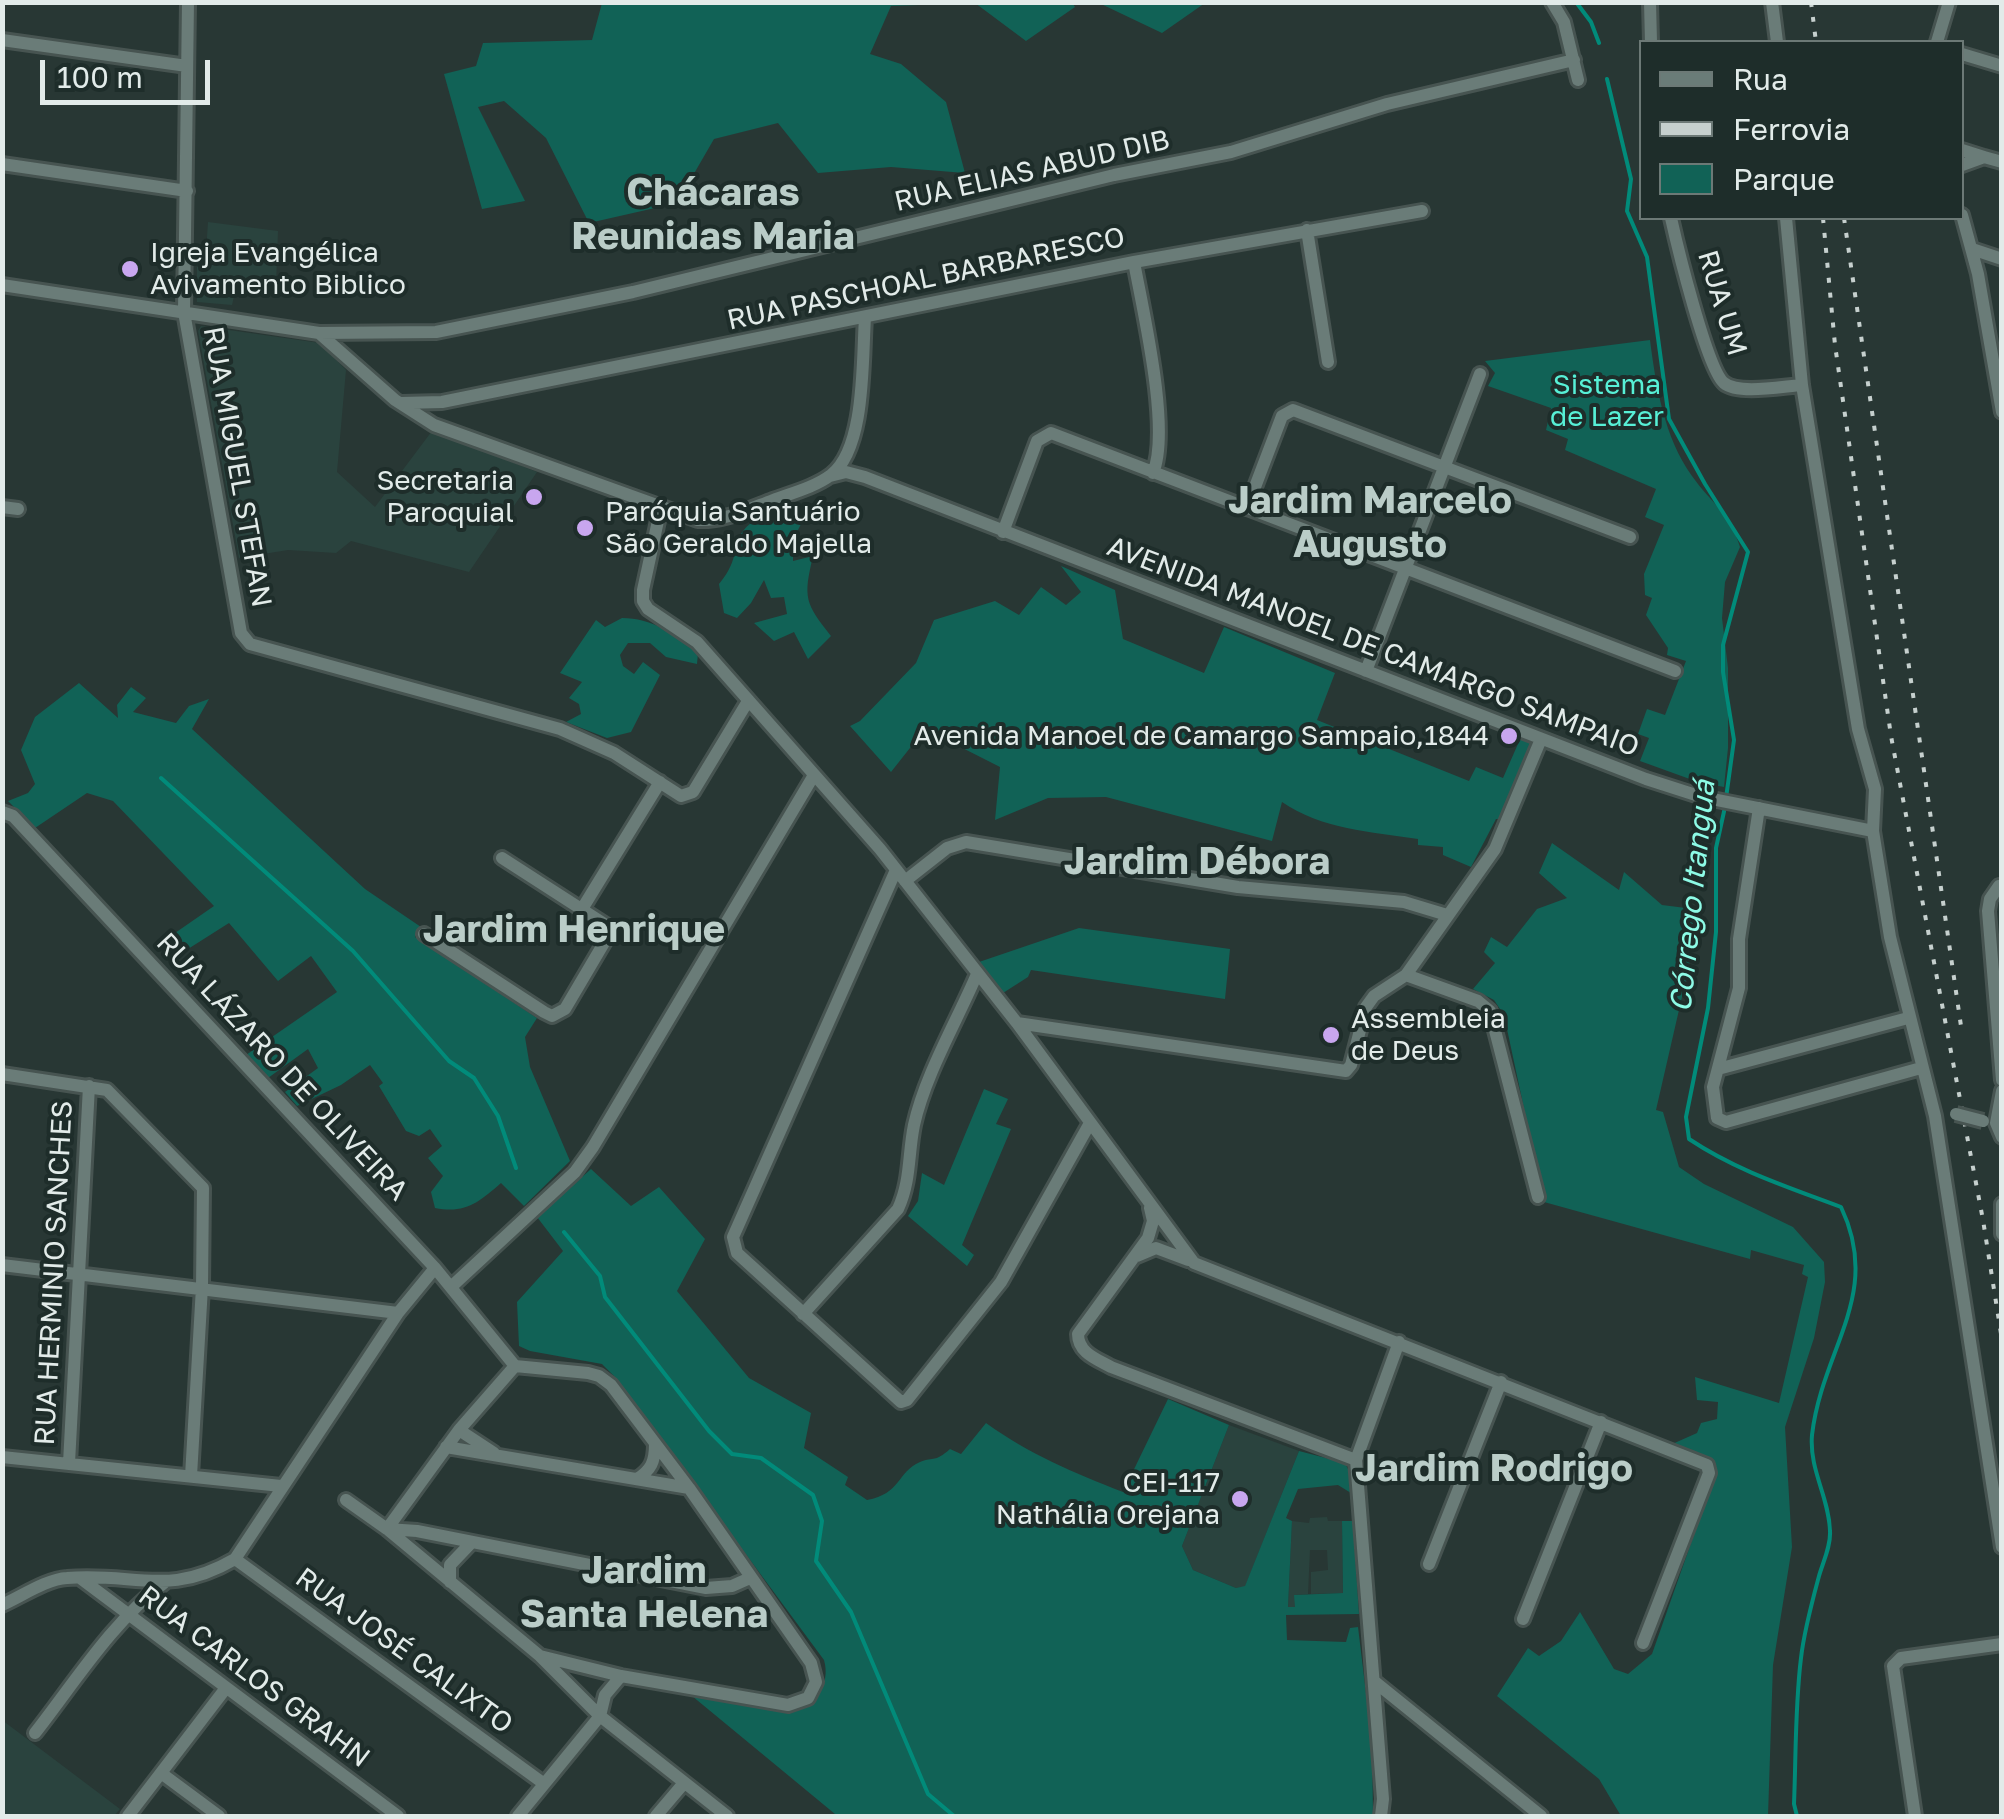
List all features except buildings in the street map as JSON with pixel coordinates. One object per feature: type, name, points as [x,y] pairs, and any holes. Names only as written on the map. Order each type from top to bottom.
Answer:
[{"type":"street","name":"RUA MIGUEL STEFAN","points":[[188,2],[184,312],[241,633],[250,644],[560,730],[614,753],[660,782]]},
{"type":"street","points":[[1552,2],[1564,22],[1578,80]]},
{"type":"street","points":[[1650,2],[1651,40]]},
{"type":"street","points":[[1772,2],[1776,40]]},
{"type":"street","points":[[1939,40],[1949,2]]},
{"type":"street","points":[[2,40],[188,66]]},
{"type":"street","points":[[1964,55],[2002,66]]},
{"type":"street","name":"RUA ELIAS ABUD DIB","points":[[319,333],[436,332],[632,292],[1114,174],[1231,152],[1388,104],[1574,60]]},
{"type":"street","points":[[1964,151],[2002,162]]},
{"type":"street","points":[[1964,164],[1984,157]]},
{"type":"street","points":[[2,164],[186,191]]},
{"type":"street","name":"RUA PASCHOAL BARBARESCO","points":[[395,400],[409,404],[442,402],[1134,262],[1422,210]]},
{"type":"street","name":"RUA UM","points":[[1672,220],[1707,346],[1725,384],[1738,389],[1802,385]]},
{"type":"street","points":[[1786,220],[1802,385],[1858,730],[1874,789],[1874,831],[1890,937],[1934,1116],[1999,1504],[2002,1547]]},
{"type":"street","points":[[1963,220],[1996,353],[2002,412]]},
{"type":"street","points":[[1307,230],[1328,362]]},
{"type":"street","points":[[1972,249],[2002,259]]},
{"type":"street","points":[[1978,274],[2002,259]]},
{"type":"street","points":[[1134,262],[1156,403],[1159,458],[1153,473]]},
{"type":"street","points":[[2,285],[319,333]]},
{"type":"street","points":[[838,466],[857,423],[864,318]]},
{"type":"street","name":"AVENIDA MANOEL DE CAMARGO SAMPAIO","points":[[319,333],[395,400],[434,425],[698,520],[712,520],[815,484],[838,466],[848,466],[865,477]]},
{"type":"street","points":[[1366,671],[1480,374]]},
{"type":"street","points":[[434,425],[434,412],[442,402]]},
{"type":"street","points":[[1247,508],[1282,416],[1293,410],[1630,537]]},
{"type":"street","points":[[1003,532],[1037,442],[1051,433],[1675,671]]},
{"type":"street","name":"AVENIDA MANOEL DE CAMARGO SAMPAIO","points":[[838,466],[1646,780],[1714,800],[1874,831]]},
{"type":"street","points":[[2,507],[18,509]]},
{"type":"street","points":[[662,507],[643,601],[697,642],[901,875],[1018,1023],[1194,1263]]},
{"type":"street","points":[[582,909],[660,782],[688,796],[748,701]]},
{"type":"street","points":[[1018,1023],[1346,1071],[1366,1007],[1374,996],[1406,975],[1495,848],[1541,740]]},
{"type":"street","points":[[452,1287],[575,1172],[593,1147],[814,775]]},
{"type":"street","points":[[1759,808],[1739,939],[1739,988],[1718,1069],[1714,1100],[1717,1118],[1726,1122],[1921,1068]]},
{"type":"street","name":"RUA LÁZARO DE OLIVEIRA","points":[[2,812],[13,816],[84,890],[435,1268],[515,1366]]},
{"type":"street","points":[[1090,1123],[1001,1282],[920,1384],[901,1402],[737,1253],[732,1237],[901,875],[955,843],[1238,886],[1404,902],[1448,914]]},
{"type":"street","points":[[424,934],[544,1012],[557,1014],[565,1009],[611,931],[502,858]]},
{"type":"street","points":[[1999,886],[1988,911],[2002,1080]]},
{"type":"street","points":[[802,1314],[898,1209],[906,1192],[914,1126],[922,1100],[977,974]]},
{"type":"street","points":[[1406,975],[1478,1001],[1490,1011],[1538,1197]]},
{"type":"street","points":[[1718,1069],[1908,1018]]},
{"type":"street","points":[[2,1074],[108,1090],[202,1188],[202,1287],[190,1476]]},
{"type":"street","name":"RUA HERMINIO SANCHES","points":[[69,1463],[90,1086]]},
{"type":"street","points":[[1989,1122],[2002,1090]]},
{"type":"street","points":[[1934,1116],[1956,1114],[1989,1122],[2002,1137]]},
{"type":"street","points":[[1146,1198],[1152,1229],[1078,1334],[1084,1351],[1126,1373],[1356,1460]]},
{"type":"street","points":[[2002,1204],[2002,1234]]},
{"type":"street","points":[[1134,1257],[1156,1248],[1707,1465],[1709,1473],[1643,1644]]},
{"type":"street","points":[[2,1265],[398,1313]]},
{"type":"street","points":[[2,1605],[63,1578],[164,1583],[197,1577],[235,1559],[398,1313],[435,1268]]},
{"type":"street","points":[[1381,1816],[1375,1682],[1356,1460],[1398,1342]]},
{"type":"street","points":[[387,1529],[459,1430],[515,1366],[600,1376],[611,1385],[688,1488],[816,1673],[816,1682],[808,1698],[788,1706],[621,1676],[540,1656]]},
{"type":"street","points":[[1429,1564],[1500,1382]]},
{"type":"street","points":[[1524,1619],[1601,1422]]},
{"type":"street","points":[[459,1430],[483,1448],[506,1457]]},
{"type":"street","points":[[637,1479],[654,1462],[655,1444]]},
{"type":"street","points":[[446,1447],[688,1488]]},
{"type":"street","points":[[2,1457],[281,1486]]},
{"type":"street","points":[[346,1500],[387,1529],[540,1656],[600,1716],[727,1816]]},
{"type":"street","points":[[403,1509],[417,1531]]},
{"type":"street","points":[[387,1529],[417,1531],[706,1588],[732,1586],[750,1578]]},
{"type":"street","points":[[450,1582],[450,1564],[470,1544]]},
{"type":"street","name":"RUA JOSÉ CALIXTO","points":[[235,1559],[543,1783]]},
{"type":"street","name":"RUA CARLOS GRAHN","points":[[80,1578],[398,1816]]},
{"type":"street","points":[[35,1733],[128,1614],[164,1583]]},
{"type":"street","points":[[1915,1816],[1893,1666],[1900,1658],[2002,1644]]},
{"type":"street","points":[[518,1816],[600,1716],[605,1695],[621,1676]]},
{"type":"street","points":[[1375,1682],[1541,1816]]},
{"type":"street","points":[[128,1816],[226,1688]]},
{"type":"street","points":[[161,1773],[220,1816]]},
{"type":"street","points":[[656,1816],[684,1782]]},
{"type":"shaded area","points":[[208,222],[278,231],[276,285],[238,280],[232,305],[197,302],[197,267],[205,266]]},
{"type":"shaded area","points":[[201,326],[320,343],[346,370],[337,472],[375,507],[432,431],[537,472],[469,572],[351,541],[336,553],[288,550],[239,558],[198,331]]},
{"type":"shaded area","name":"CEI-117 Nathália Orejana","points":[[1229,1425],[1299,1451],[1245,1587],[1236,1588],[1193,1570],[1182,1546]]},
{"type":"shaded area","points":[[1327,1517],[1328,1521],[1342,1521],[1343,1593],[1311,1594],[1311,1572],[1328,1570],[1327,1550],[1310,1550],[1308,1594],[1295,1595],[1295,1607],[1288,1607],[1292,1521],[1309,1523],[1310,1518]]},
{"type":"shaded area","points":[[2,1720],[120,1809],[114,1816],[3,1816]]},
{"type":"green space","points":[[1072,2],[1075,7],[1026,41],[975,3],[891,6],[870,54],[901,64],[946,102],[965,173],[891,167],[818,173],[778,123],[714,139],[677,203],[589,223],[546,138],[504,101],[478,107],[525,201],[482,209],[444,74],[476,66],[483,43],[592,40],[602,3]]},
{"type":"green space","points":[[1205,2],[1162,33],[1099,3]]},
{"type":"green space","name":"Sistema de Lazer","points":[[1650,340],[1659,393],[1674,445],[1692,476],[1725,517],[1740,547],[1725,582],[1722,618],[1728,668],[1724,787],[1640,761],[1649,738],[1638,734],[1647,709],[1665,715],[1686,661],[1667,655],[1668,648],[1646,615],[1652,598],[1645,595],[1644,574],[1664,525],[1645,517],[1656,489],[1565,450],[1568,439],[1546,430],[1551,408],[1488,386],[1495,373],[1485,361]]},
{"type":"green space","points":[[778,508],[791,508],[801,524],[793,540],[793,561],[813,556],[807,591],[811,607],[831,636],[808,659],[794,632],[774,641],[754,623],[787,614],[784,597],[771,598],[764,580],[737,618],[724,613],[719,584],[733,561],[741,534]]},
{"type":"green space","points":[[1061,566],[1115,590],[1123,639],[1204,673],[1224,627],[1335,673],[1317,720],[1469,781],[1476,767],[1503,778],[1521,737],[1533,742],[1500,819],[1496,819],[1471,867],[1443,855],[1443,847],[1418,845],[1418,839],[1330,824],[1282,802],[1272,841],[1106,797],[1048,798],[995,820],[1000,767],[925,729],[891,772],[850,726],[860,721],[916,663],[934,620],[995,601],[1019,615],[1041,587],[1066,605],[1081,592]]},
{"type":"green space","points":[[622,618],[653,624],[672,634],[698,653],[697,664],[666,657],[650,643],[628,643],[620,655],[623,666],[634,674],[643,662],[660,675],[631,732],[607,738],[566,722],[581,714],[579,704],[569,698],[582,682],[560,673],[596,620],[605,627]]},
{"type":"green space","points":[[79,683],[118,718],[117,705],[131,687],[146,698],[133,712],[176,723],[189,706],[209,699],[192,729],[365,889],[421,927],[415,937],[537,1018],[525,1037],[530,1067],[570,1161],[524,1206],[501,1183],[471,1205],[435,1208],[431,1192],[443,1176],[428,1158],[442,1146],[430,1129],[419,1136],[406,1131],[370,1065],[341,1085],[297,1106],[285,1092],[318,1068],[308,1049],[268,1078],[246,1055],[337,992],[311,956],[278,981],[229,923],[188,949],[175,933],[214,906],[113,801],[87,793],[35,828],[8,801],[28,793],[35,784],[21,750],[35,717]]},
{"type":"green space","points":[[1552,843],[1619,890],[1624,872],[1662,905],[1694,909],[1690,962],[1656,1110],[1663,1112],[1679,1167],[1704,1184],[1793,1227],[1824,1262],[1825,1282],[1814,1338],[1785,1427],[1792,1547],[1773,1665],[1768,1816],[1621,1816],[1599,1779],[1497,1696],[1528,1648],[1539,1656],[1561,1641],[1580,1612],[1614,1669],[1628,1674],[1652,1654],[1716,1472],[1708,1460],[1670,1445],[1697,1433],[1701,1423],[1717,1419],[1718,1402],[1697,1400],[1695,1377],[1779,1403],[1808,1277],[1802,1274],[1804,1265],[1751,1250],[1750,1259],[1544,1202],[1504,1015],[1494,1000],[1473,989],[1495,963],[1484,952],[1491,937],[1507,947],[1537,909],[1567,898],[1539,873]]},
{"type":"green space","points":[[1079,928],[1230,949],[1225,999],[1031,970],[1028,977],[1003,993],[979,962]]},
{"type":"green space","points":[[984,1089],[1008,1099],[996,1124],[1011,1129],[962,1245],[974,1255],[967,1266],[908,1216],[918,1201],[922,1173],[944,1185]]},
{"type":"green space","points":[[591,1169],[631,1206],[659,1187],[705,1239],[677,1291],[749,1378],[811,1413],[804,1448],[848,1477],[845,1485],[867,1500],[893,1488],[920,1462],[937,1458],[950,1449],[961,1454],[986,1423],[1052,1462],[1123,1492],[1168,1399],[1229,1425],[1182,1546],[1193,1570],[1236,1588],[1245,1586],[1299,1451],[1345,1463],[1351,1493],[1338,1485],[1298,1489],[1286,1518],[1292,1521],[1288,1607],[1295,1607],[1294,1595],[1343,1593],[1342,1521],[1353,1521],[1359,1614],[1286,1615],[1287,1640],[1346,1642],[1350,1628],[1358,1627],[1372,1743],[1373,1816],[833,1816],[686,1691],[792,1712],[808,1705],[819,1693],[825,1678],[824,1660],[614,1376],[602,1364],[519,1346],[517,1302],[563,1251],[537,1217]]},
{"type":"waterway","name":"Córrego Itanguá","points":[[1576,2],[1591,22],[1599,43]]},
{"type":"waterway","name":"Córrego Itanguá","points":[[1607,79],[1631,179],[1627,211],[1647,257],[1669,419],[1748,552],[1723,645],[1723,672],[1734,740],[1726,798]]},
{"type":"waterway","points":[[161,778],[353,951],[449,1061],[474,1078],[498,1116],[516,1168]]},
{"type":"waterway","name":"Córrego Itanguá","points":[[1725,807],[1716,848],[1716,932],[1708,1008],[1686,1117],[1689,1139],[1744,1169],[1841,1207],[1852,1238],[1856,1268],[1853,1295],[1812,1435],[1813,1460],[1830,1537],[1801,1658],[1794,1804],[1797,1816]]},
{"type":"waterway","points":[[564,1232],[600,1276],[605,1297],[709,1431],[732,1454],[761,1458],[813,1495],[822,1521],[816,1561],[851,1612],[928,1794],[954,1816]]},
{"type":"railway","points":[[1811,2],[1816,40]]},
{"type":"railway","points":[[1823,220],[1835,345],[1891,736],[1983,1220],[2002,1340]]},
{"type":"railway","points":[[1844,220],[1962,1033]]},
{"type":"place","name":"Igreja Evangélica Avivamento Biblico","points":[[130,269]]},
{"type":"place","name":"Secretaria Paroquial","points":[[534,497]]},
{"type":"place","name":"Paróquia Santuário São Geraldo Majella","points":[[585,528]]},
{"type":"place","name":"Avenida Manoel de Camargo Sampaio,1844","points":[[1509,736]]},
{"type":"place","name":"Assembleia de Deus","points":[[1331,1035]]},
{"type":"place","name":"CEI-117 Nathália Orejana","points":[[1240,1499]]},
{"type":"district","name":"Chácaras Reunidas Maria","points":[[713,215]]},
{"type":"district","name":"Jardim Marcelo Augusto","points":[[1370,523]]},
{"type":"district","name":"Jardim Débora","points":[[1197,862]]},
{"type":"district","name":"Jardim Henrique","points":[[574,930]]},
{"type":"district","name":"Jardim Rodrigo","points":[[1494,1469]]},
{"type":"district","name":"Jardim Santa Helena","points":[[644,1593]]}]
